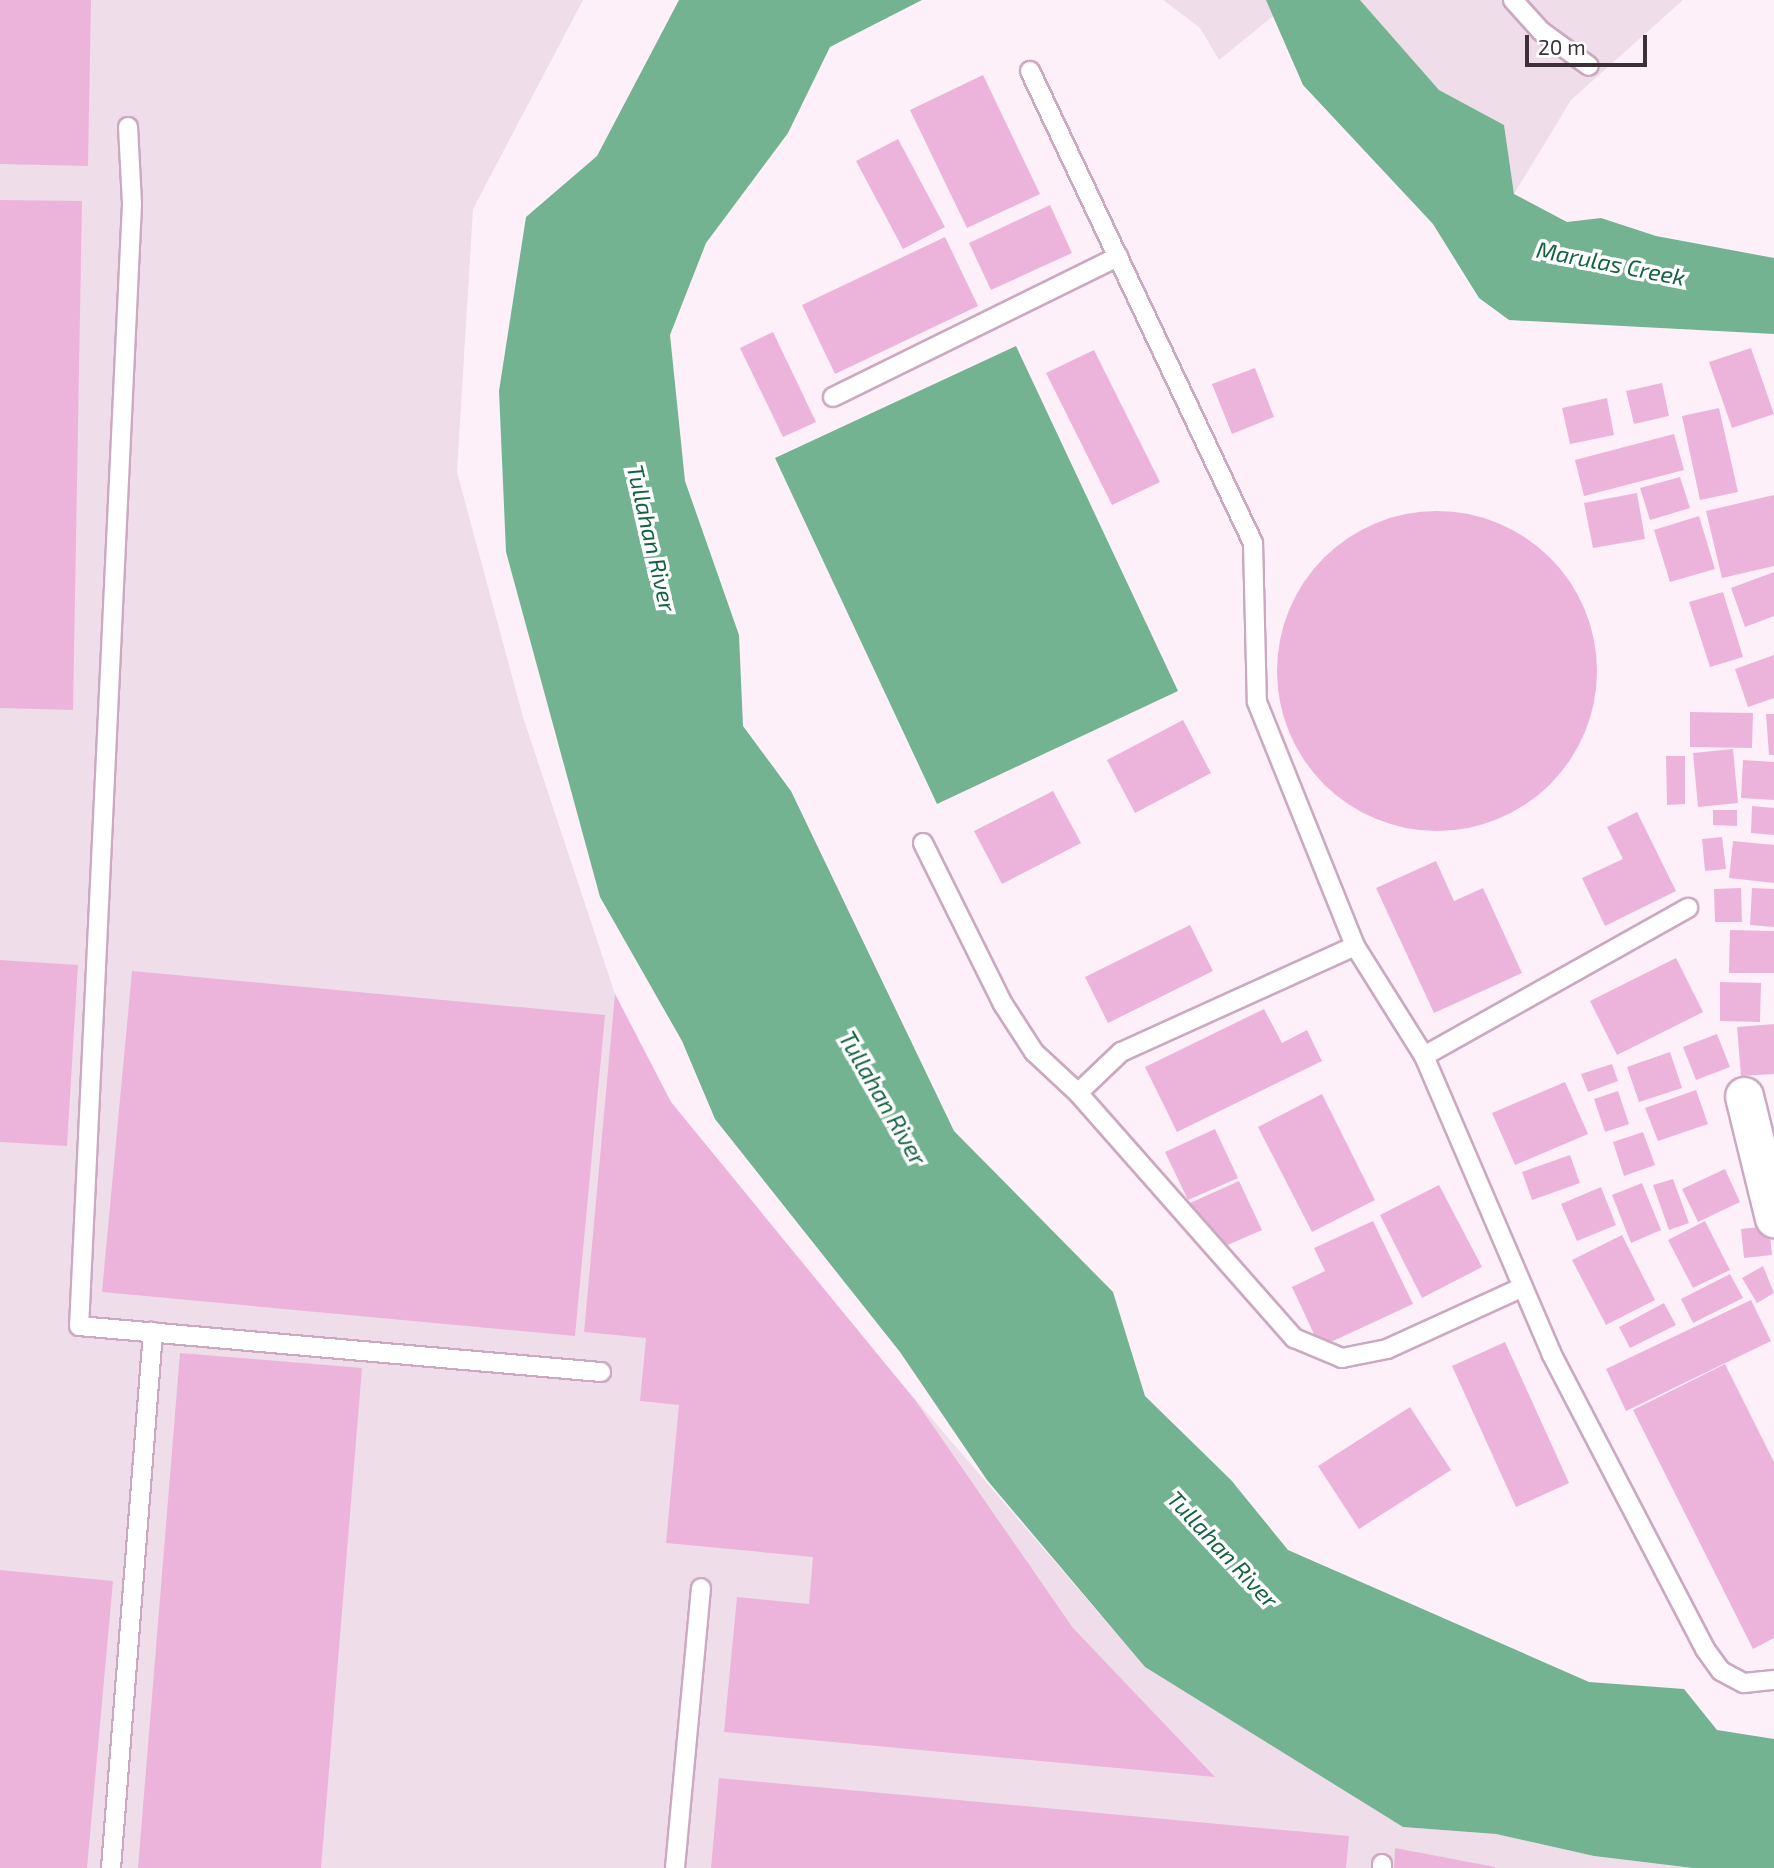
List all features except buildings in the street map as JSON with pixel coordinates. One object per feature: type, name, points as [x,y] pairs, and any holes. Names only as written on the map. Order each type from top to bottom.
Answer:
[{"type":"street","points":[[1744,1096],[1774,1218]]},
{"type":"lane","points":[[1513,0],[1541,32],[1589,66]]},
{"type":"lane","points":[[1030,71],[1253,543],[1257,702],[1355,946],[1424,1056],[1523,1287],[1705,1649],[1721,1671],[1744,1683],[1774,1680]]},
{"type":"lane","points":[[128,127],[132,218],[79,1326],[601,1372]]},
{"type":"lane","points":[[833,397],[1118,257]]},
{"type":"lane","points":[[923,844],[1009,1014],[1034,1052],[1078,1093],[1294,1338],[1342,1358],[1387,1349],[1523,1287]]},
{"type":"lane","points":[[1424,1056],[1688,908]]},
{"type":"lane","points":[[1078,1093],[1121,1052],[1355,946]]},
{"type":"lane","points":[[111,1868],[153,1332]]},
{"type":"lane","points":[[676,1868],[701,1588]]},
{"type":"shaded area","points":[[0,0],[583,0],[473,209],[457,472],[523,717],[615,994],[671,1102],[800,1265],[1145,1667],[1403,1827],[1496,1834],[1594,1856],[1693,1868],[0,1868]]},
{"type":"shaded area","points":[[1163,0],[1293,0],[1219,60],[1200,28]]},
{"type":"shaded area","points":[[1360,0],[1683,0],[1571,100],[1514,194],[1504,125],[1439,90]]},
{"type":"water","name":"Tullahan River","points":[[679,0],[922,0],[830,47],[788,133],[706,243],[670,335],[685,481],[739,635],[743,726],[791,791],[954,1131],[1113,1292],[1145,1396],[1231,1480],[1288,1550],[1589,1682],[1684,1689],[1717,1730],[1774,1739],[1774,1868],[1693,1868],[1594,1856],[1496,1834],[1403,1827],[1145,1667],[987,1480],[900,1352],[715,1119],[682,1041],[600,897],[506,552],[499,391],[526,217],[597,156]]},
{"type":"water","name":"Marulas Creek","points":[[1266,0],[1360,0],[1439,90],[1504,125],[1514,194],[1567,222],[1601,218],[1656,236],[1774,258],[1774,334],[1509,320],[1479,298],[1433,224],[1303,85]]},
{"type":"water","points":[[1016,346],[1178,691],[937,804],[775,458]]}]
